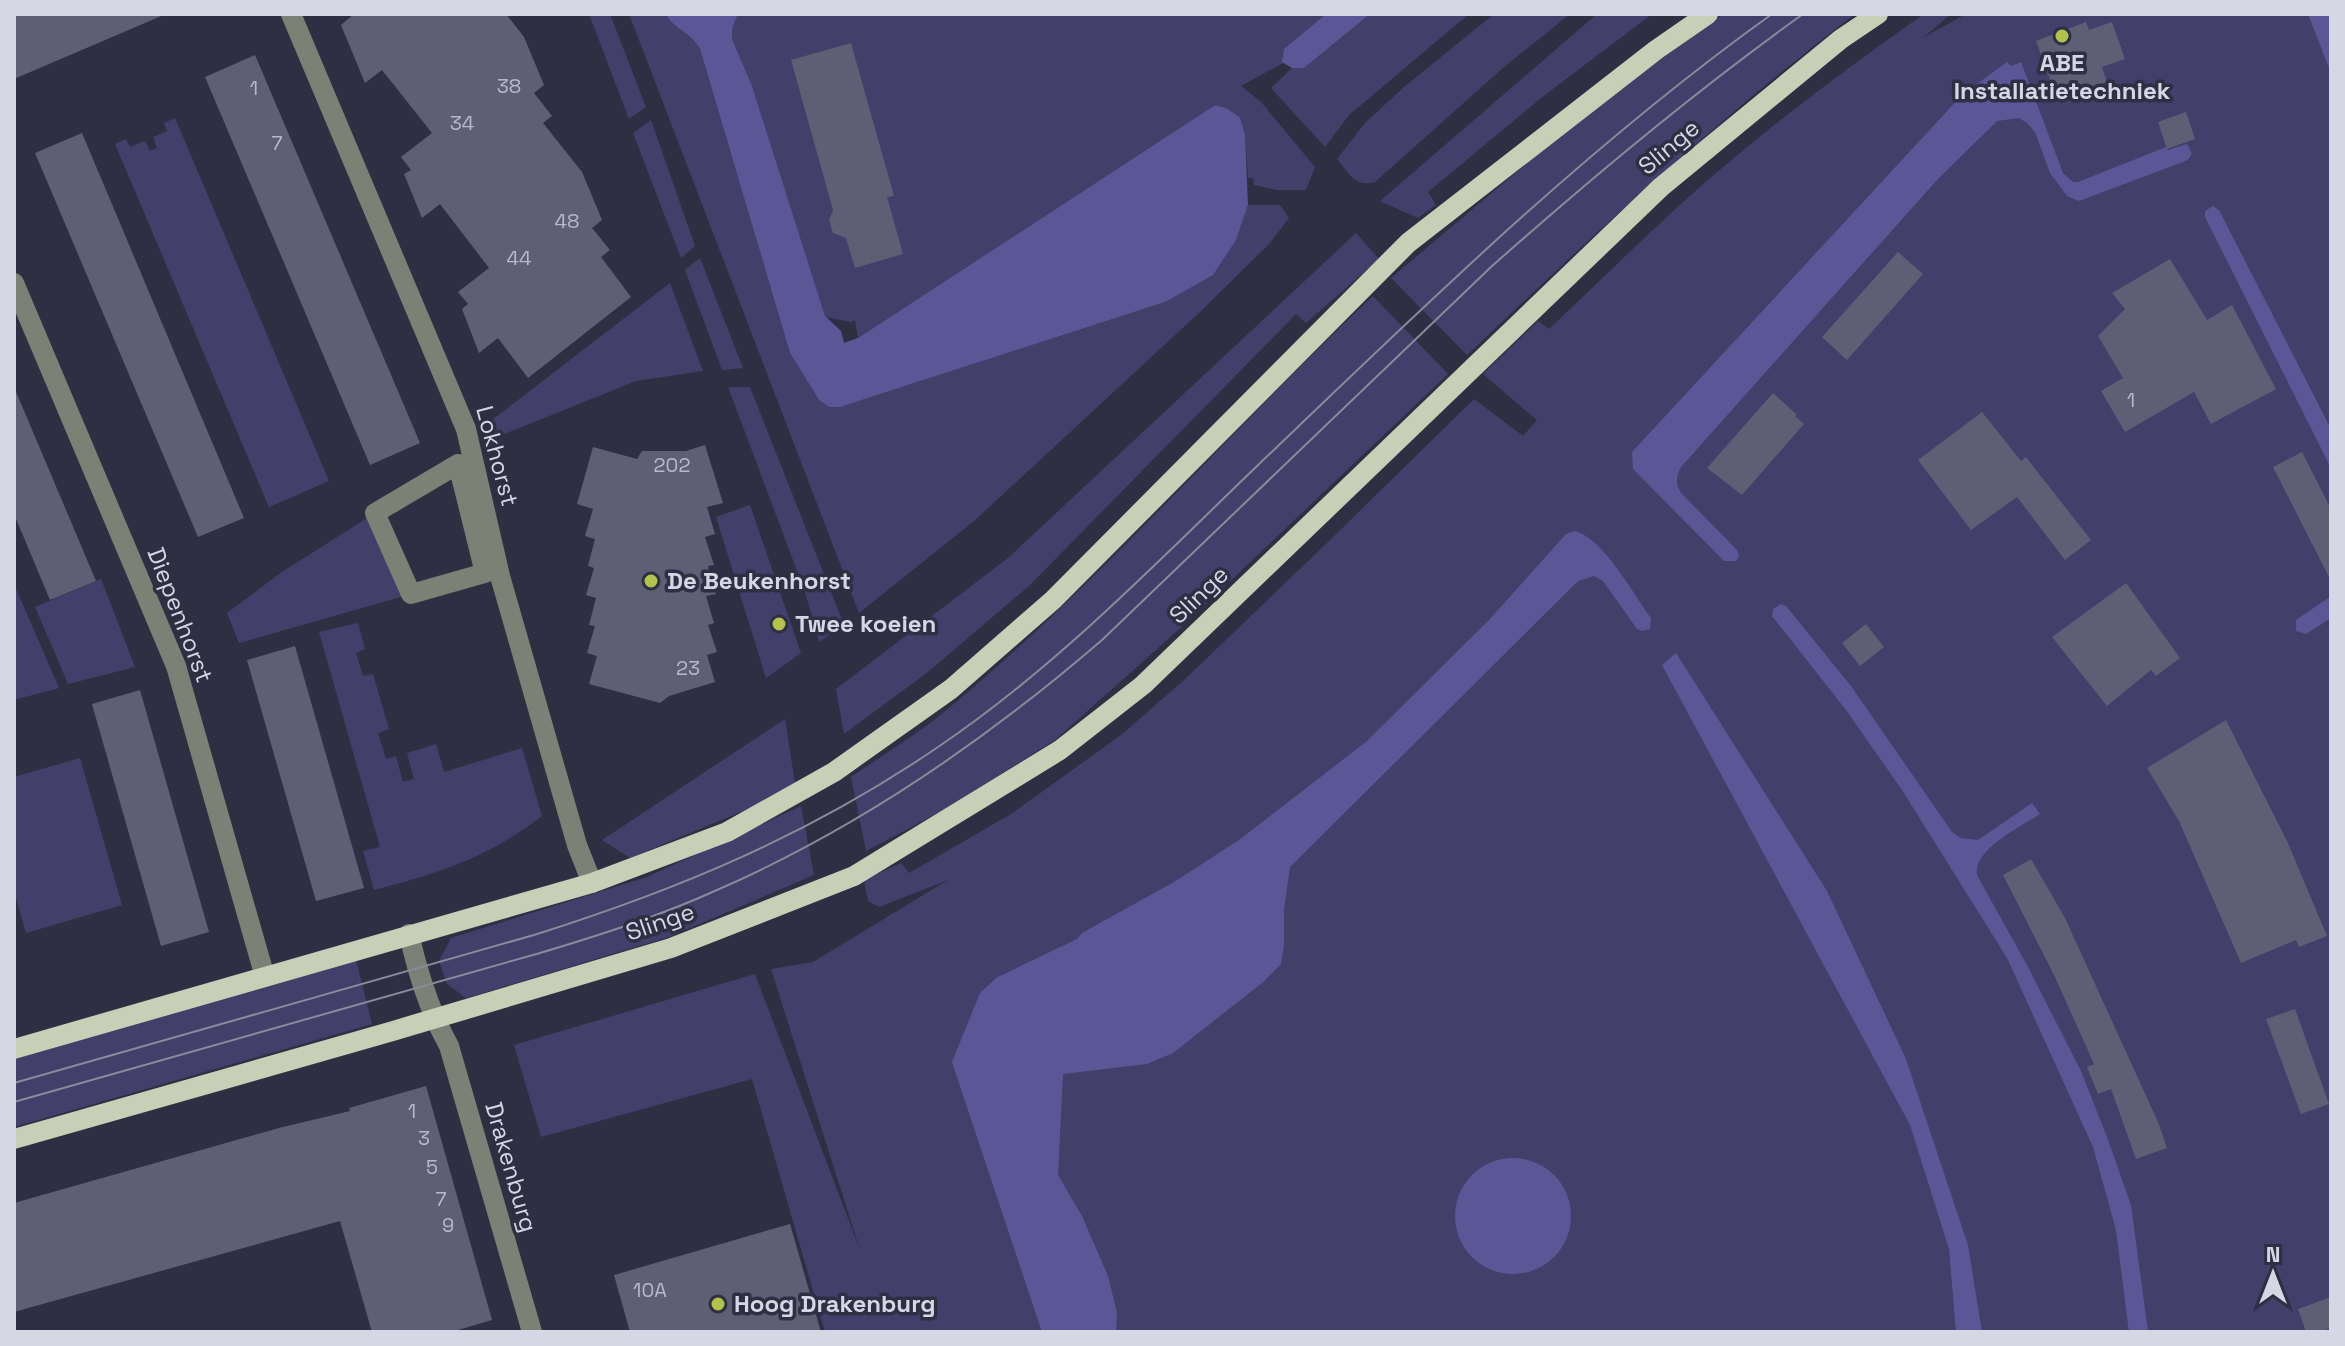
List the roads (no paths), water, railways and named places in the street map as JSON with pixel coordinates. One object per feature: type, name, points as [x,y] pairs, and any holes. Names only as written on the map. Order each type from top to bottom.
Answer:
[{"type":"main road","points":[[14,1049],[592,883],[727,832],[834,772],[951,689],[1053,600],[1408,243],[1656,50],[1708,14]]},
{"type":"main road","name":"Slinge","points":[[14,1139],[671,948],[854,876],[1060,750],[1143,685],[1661,187],[1841,39],[1878,14]]},
{"type":"street","name":"Lokhorst","points":[[291,14],[466,429],[500,576],[577,845],[592,883]]},
{"type":"street","name":"Diepenhorst","points":[[14,283],[176,666],[265,977]]},
{"type":"street","name":"Lokhorst","points":[[458,464],[485,573],[411,594],[375,513],[458,464]]},
{"type":"street","points":[[409,934],[421,986],[434,1019]]},
{"type":"street","name":"Drakenburg","points":[[434,1019],[449,1046],[532,1332]]},
{"type":"tram line","points":[[14,1083],[588,917],[693,878],[793,833],[890,778],[981,716],[1063,650],[1506,232],[1636,119],[1772,14]]},
{"type":"tram line","points":[[14,1102],[540,953],[630,924],[770,866],[870,810],[966,747],[1102,640],[1491,267],[1644,136],[1803,14]]},
{"type":"place","name":"ABE Installatietechniek","points":[[2062,36]]},
{"type":"place","name":"De Beukenhorst","points":[[651,581]]},
{"type":"place","name":"Twee koeien","points":[[779,624]]},
{"type":"place","name":"Hoog Drakenburg","points":[[718,1304]]}]
